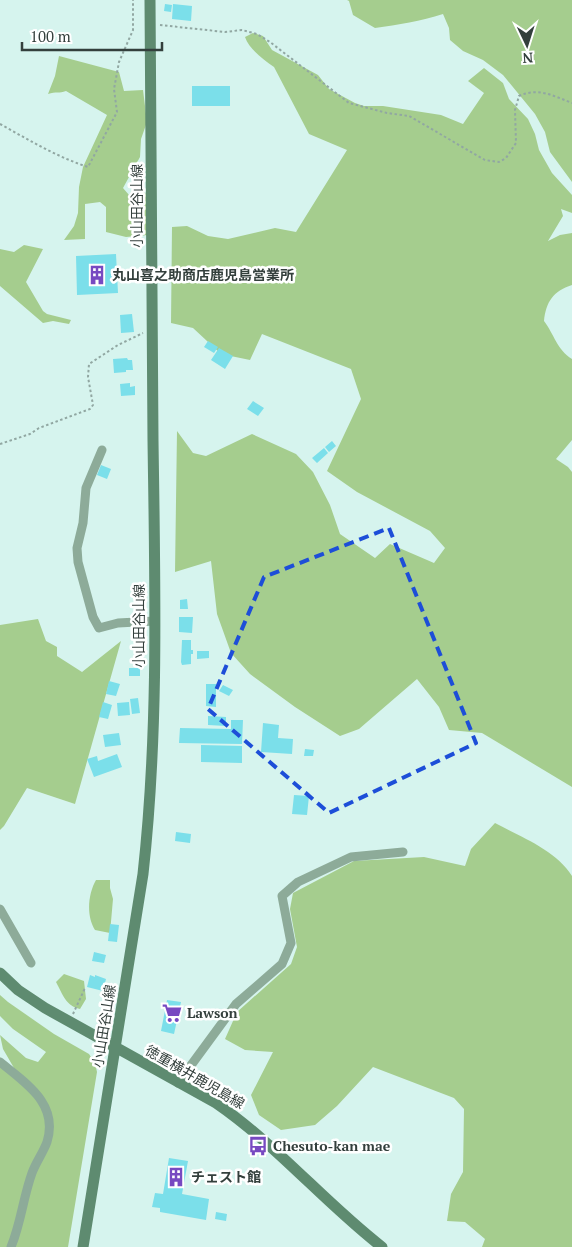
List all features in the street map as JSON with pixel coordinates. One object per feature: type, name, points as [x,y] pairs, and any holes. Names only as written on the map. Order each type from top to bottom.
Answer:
[{"type":"main road","name":"小山田谷山線","points":[[83,1247],[143,874],[149,817],[155,621],[150,0]]},
{"type":"main road","name":"徳重横井鹿児島線","points":[[0,973],[18,990],[70,1023],[216,1103],[262,1138],[382,1247]]},
{"type":"street","points":[[102,450],[86,488],[83,523],[77,548],[78,562],[93,617],[99,628],[118,623],[155,621]]},
{"type":"street","points":[[178,1083],[236,1004],[282,964],[291,943],[282,896],[298,882],[351,857],[404,852]]},
{"type":"street","points":[[0,909],[31,963]]},
{"type":"street","points":[[0,1062],[37,1093],[42,1100],[45,1105],[49,1131],[46,1143],[32,1173],[18,1231],[11,1247]]},
{"type":"path","points":[[0,124],[69,161],[88,167],[117,112],[114,89],[119,62],[133,30],[133,0]]},
{"type":"path","points":[[151,24],[218,31],[242,30],[257,34],[270,42],[349,104],[410,116],[485,160],[499,162],[506,158],[516,143],[515,110],[519,96],[526,93],[548,93],[572,103]]},
{"type":"path","points":[[0,444],[30,434],[39,428],[90,409],[93,405],[88,377],[89,364],[118,345],[152,328]]},
{"type":"path","points":[[70,1023],[85,988]]},
{"type":"highlighted area","points":[[389,528],[476,743],[329,813],[208,709],[264,577]]},
{"type":"green space","points":[[347,0],[572,0],[572,182],[550,152],[545,132],[535,114],[503,75],[483,60],[463,51],[450,40],[449,28],[443,14],[375,28],[353,15]]},
{"type":"green space","points":[[253,33],[263,36],[272,50],[318,75],[329,89],[355,103],[364,106],[383,106],[441,115],[463,124],[484,93],[468,81],[484,68],[503,83],[509,99],[528,119],[535,134],[539,150],[552,173],[572,195],[572,213],[561,209],[563,216],[548,241],[560,235],[572,233],[572,285],[565,287],[555,294],[549,303],[544,321],[559,346],[572,359],[572,440],[556,459],[572,472],[572,787],[482,733],[449,730],[439,707],[417,679],[359,729],[340,736],[295,707],[250,674],[231,653],[217,614],[211,561],[175,572],[177,431],[193,453],[206,456],[252,434],[296,454],[313,472],[330,505],[340,534],[375,558],[390,544],[434,563],[445,548],[430,531],[357,492],[327,471],[361,399],[351,369],[262,334],[250,360],[221,354],[193,328],[171,323],[172,227],[187,226],[208,236],[228,239],[275,228],[296,232],[347,150],[309,134],[274,67],[257,54],[247,41],[245,37]]},
{"type":"green space","points":[[59,56],[119,72],[124,91],[143,90],[147,122],[141,139],[140,157],[123,188],[129,195],[137,185],[147,195],[148,235],[126,237],[106,232],[106,207],[100,202],[85,204],[85,239],[64,240],[74,226],[78,213],[79,187],[83,167],[107,115],[66,91],[48,94],[55,76]]},
{"type":"green space","points":[[24,245],[43,249],[26,282],[43,311],[47,314],[71,320],[69,324],[53,321],[43,323],[0,286],[0,249],[14,252]]},
{"type":"green space","points":[[38,619],[46,641],[57,647],[57,656],[82,672],[121,641],[75,804],[27,788],[0,830],[0,625]]},
{"type":"green space","points":[[495,823],[547,851],[572,876],[572,1247],[482,1247],[485,1239],[465,1222],[447,1221],[451,1194],[463,1172],[464,1109],[454,1098],[373,1067],[337,1106],[315,1125],[281,1130],[259,1115],[251,1095],[273,1052],[245,1050],[225,1039],[237,1012],[291,964],[297,947],[290,909],[293,893],[354,861],[424,857],[465,866],[471,849]]},
{"type":"green space","points":[[96,880],[110,880],[113,899],[110,933],[95,930],[90,918],[90,898]]},
{"type":"green space","points":[[64,974],[84,981],[86,999],[80,1009],[68,1003],[56,982]]},
{"type":"green space","points":[[0,995],[54,1034],[89,1054],[95,1063],[97,1072],[68,1247],[0,1247],[0,1057],[7,1071],[14,1068],[3,1049],[0,1035],[26,1058],[38,1062],[46,1052],[13,1029],[0,1016]]},
{"type":"building","points":[[165,4],[172,5],[171,12],[164,11]]},
{"type":"building","points":[[173,4],[192,6],[191,21],[172,19]]},
{"type":"building","points":[[192,86],[230,86],[230,106],[192,106]]},
{"type":"building","name":"丸山喜之助商店鹿児島営業所","points":[[116,254],[118,293],[77,295],[76,256]]},
{"type":"building","points":[[132,314],[134,332],[121,333],[120,315]]},
{"type":"building","points":[[208,341],[218,347],[214,353],[204,347]]},
{"type":"building","points":[[219,348],[233,356],[225,369],[211,360]]},
{"type":"building","points":[[127,358],[132,360],[133,370],[114,373],[113,359]]},
{"type":"building","points":[[130,383],[130,387],[135,386],[135,395],[121,396],[120,384]]},
{"type":"building","points":[[253,401],[264,408],[258,416],[247,409]]},
{"type":"building","points":[[332,441],[336,446],[329,452],[325,447]]},
{"type":"building","points":[[324,448],[328,453],[317,463],[312,458]]},
{"type":"building","points":[[101,465],[111,469],[107,479],[97,475]]},
{"type":"building","points":[[187,599],[188,609],[180,609],[180,600]]},
{"type":"building","points":[[179,617],[193,617],[192,633],[179,632]]},
{"type":"building","points":[[182,640],[191,640],[193,654],[191,654],[191,664],[182,665]]},
{"type":"building","points":[[197,651],[209,651],[209,658],[197,659]]},
{"type":"building","points":[[129,668],[140,668],[140,676],[129,676]]},
{"type":"building","points":[[109,681],[120,684],[116,696],[106,694]]},
{"type":"building","points":[[206,684],[216,684],[216,707],[206,706]]},
{"type":"building","points":[[223,685],[233,690],[229,696],[219,691]]},
{"type":"building","points":[[138,698],[140,713],[132,714],[130,699]]},
{"type":"building","points":[[103,702],[112,705],[108,719],[99,717]]},
{"type":"building","points":[[129,702],[130,715],[118,716],[117,703]]},
{"type":"building","points":[[208,716],[226,717],[226,726],[208,725]]},
{"type":"building","points":[[231,720],[243,720],[242,744],[179,743],[180,728],[231,729]]},
{"type":"building","points":[[263,723],[279,725],[278,738],[293,739],[292,754],[261,752]]},
{"type":"building","points":[[119,733],[121,745],[105,747],[103,735]]},
{"type":"building","points":[[201,745],[242,746],[242,763],[201,762]]},
{"type":"building","points":[[305,749],[314,750],[313,756],[304,756]]},
{"type":"building","points":[[117,754],[122,767],[94,777],[87,759],[97,756],[98,761]]},
{"type":"building","points":[[294,795],[309,796],[307,815],[292,814]]},
{"type":"building","points":[[176,832],[191,834],[190,843],[175,841]]},
{"type":"building","points":[[110,924],[119,925],[117,942],[108,941]]},
{"type":"building","points":[[94,952],[106,955],[104,963],[92,961]]},
{"type":"building","points":[[90,975],[106,979],[103,991],[87,987]]},
{"type":"building","name":"Lawson","points":[[167,1000],[181,1002],[174,1034],[161,1031]]},
{"type":"building","name":"チェスト館","points":[[169,1158],[188,1161],[182,1194],[209,1199],[206,1220],[160,1212],[160,1208],[152,1207],[155,1193],[163,1194]]},
{"type":"building","points":[[216,1212],[227,1214],[226,1221],[215,1219]]},
{"type":"place","name":"丸山喜之助商店鹿児島営業所","points":[[97,275]]},
{"type":"place","name":"Lawson","points":[[172,1013]]},
{"type":"place","name":"Chesuto-kan mae","points":[[258,1146]]},
{"type":"place","name":"チェスト館","points":[[176,1177]]}]
